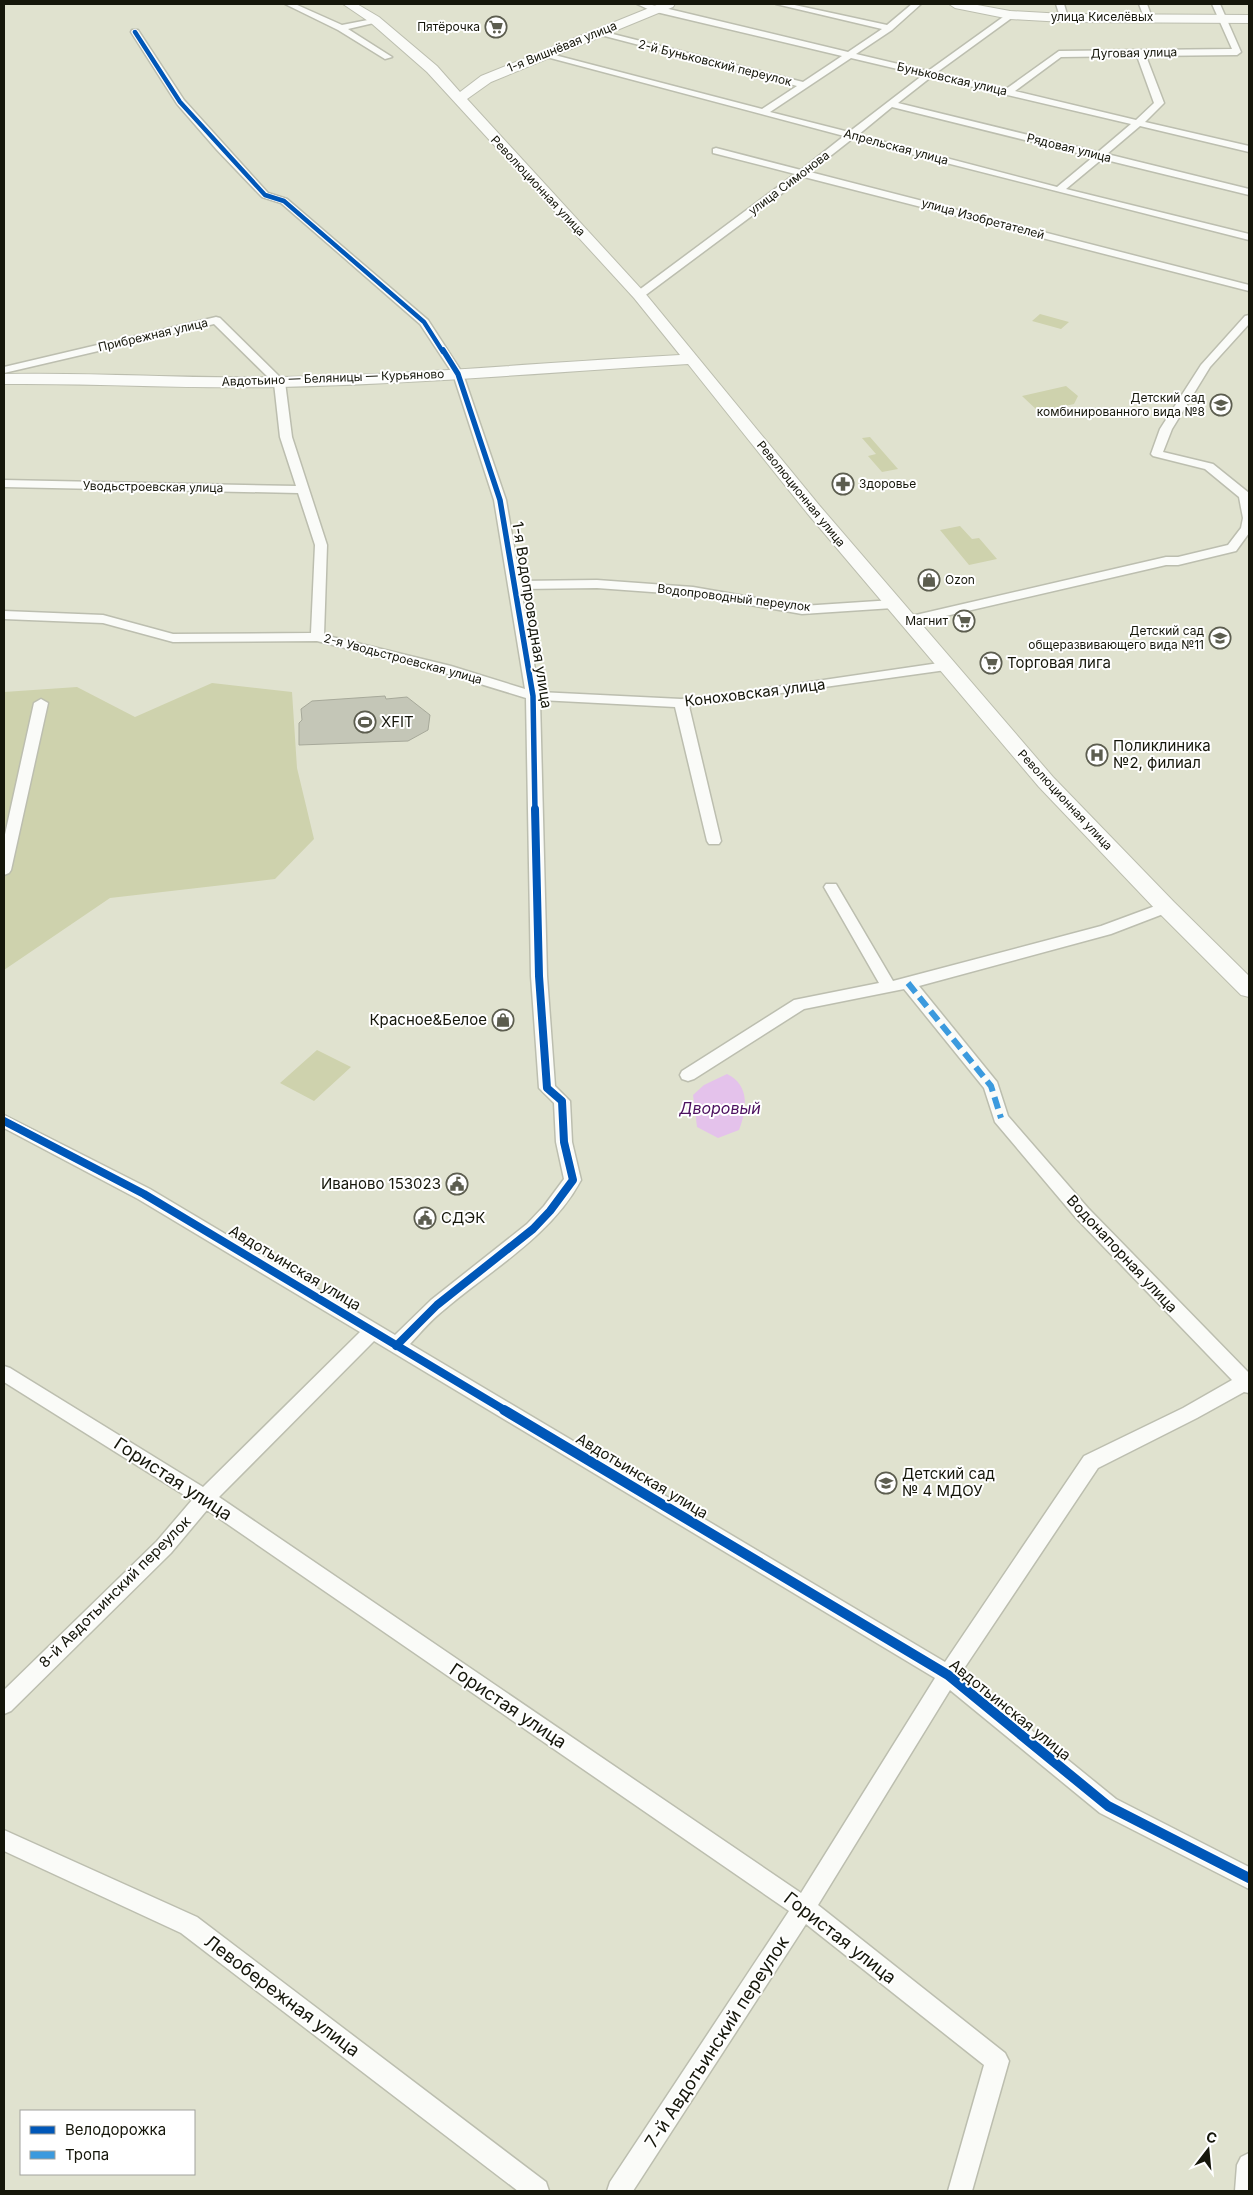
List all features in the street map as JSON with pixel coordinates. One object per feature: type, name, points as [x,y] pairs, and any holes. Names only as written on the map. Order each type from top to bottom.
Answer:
[{"type":"main road","name":"Революционная улица","points":[[349,4],[375,20],[432,69],[460,99],[639,295],[813,509],[1046,782],[1166,907],[1249,989]]},
{"type":"main road","name":"1-я Вишнёвая улица","points":[[460,99],[486,79],[669,4]]},
{"type":"main road","name":"улица Киселёвых","points":[[955,4],[1010,15],[1064,18],[1249,19]]},
{"type":"main road","name":"Авдотьино — Беляницы — Курьяново","points":[[4,380],[73,378],[279,382],[458,374],[692,359]]},
{"type":"street","points":[[289,4],[341,28],[388,58]]},
{"type":"street","name":"Буньковская улица","points":[[641,4],[848,56],[1249,149]]},
{"type":"street","points":[[780,4],[889,28]]},
{"type":"street","points":[[764,112],[889,28],[917,4]]},
{"type":"street","points":[[1060,4],[1064,18]]},
{"type":"street","points":[[1143,4],[1148,18]]},
{"type":"street","points":[[1216,4],[1223,19]]},
{"type":"street","name":"улица Симонова","points":[[639,295],[803,173],[929,74],[1010,15]]},
{"type":"street","name":"Дуговая улица","points":[[1008,92],[1059,54],[1238,52],[1223,19]]},
{"type":"street","points":[[341,28],[375,20]]},
{"type":"street","name":"1-я Водопроводная улица","points":[[135,32],[180,102],[220,148],[265,194],[284,201],[424,322],[458,374],[500,500],[533,696],[539,976],[547,1088],[562,1101],[564,1142],[573,1180],[550,1211],[533,1229],[437,1305],[396,1346]]},
{"type":"street","name":"2-й Буньковский переулок","points":[[597,33],[804,85]]},
{"type":"street","points":[[1059,190],[1137,124],[1159,102],[1140,52]]},
{"type":"street","name":"Апрельская улица","points":[[543,55],[1059,190],[1249,237]]},
{"type":"street","name":"Рядовая улица","points":[[890,104],[1249,192]]},
{"type":"street","name":"улица Изобретателей","points":[[716,152],[1249,288]]},
{"type":"street","points":[[907,621],[1166,561],[1178,561],[1232,548],[1247,528],[1249,518],[1244,496],[1209,466],[1157,454],[1166,429],[1206,365],[1249,318]]},
{"type":"street","name":"Прибрежная улица","points":[[4,370],[216,320],[279,382]]},
{"type":"street","points":[[279,382],[286,438],[321,545],[317,637]]},
{"type":"street","name":"Уводьстроевская улица","points":[[4,484],[303,490]]},
{"type":"street","name":"Водопроводный переулок","points":[[514,585],[597,584],[694,591],[802,610],[893,604]]},
{"type":"street","name":"2-я Уводьстроевская улица","points":[[4,615],[103,619],[173,638],[317,637],[446,669],[533,696]]},
{"type":"street","name":"Коноховская улица","points":[[533,696],[682,702],[714,700],[946,666]]},
{"type":"street","points":[[682,702],[714,842]]},
{"type":"street","points":[[4,870],[41,703]]},
{"type":"street","points":[[831,887],[889,987]]},
{"type":"street","points":[[688,1075],[800,1004],[908,983],[1106,930],[1166,907]]},
{"type":"street","name":"Водонапорная улица","points":[[908,983],[991,1086],[1001,1118],[1082,1213],[1248,1383]]},
{"type":"street","name":"Авдотьинская улица","points":[[4,1121],[144,1194],[948,1675],[1108,1806],[1249,1878]]},
{"type":"street","name":"8-й Авдотьинский переулок","points":[[4,1704],[164,1546],[205,1498],[373,1330]]},
{"type":"street","name":"Гористая улица","points":[[4,1373],[205,1498],[804,1908],[997,2061],[960,2191]]},
{"type":"street","name":"7-й Авдотьинский переулок","points":[[619,2191],[804,1908],[948,1675],[1091,1462],[1248,1383]]},
{"type":"street","name":"Левобережная улица","points":[[4,1840],[189,1925],[537,2191]]},
{"type":"street","points":[[1247,2191],[1249,2165]]},
{"type":"green space","points":[[1040,314],[1069,322],[1061,329],[1032,321]]},
{"type":"green space","points":[[1066,386],[1078,396],[1074,404],[1039,412],[1022,396]]},
{"type":"green space","points":[[870,437],[898,469],[882,472],[868,456],[876,454],[862,438]]},
{"type":"green space","points":[[960,526],[972,539],[979,538],[997,559],[969,565],[940,530]]},
{"type":"green space","points":[[212,683],[292,692],[297,768],[314,839],[275,879],[110,898],[4,970],[4,692],[77,687],[135,717]]},
{"type":"green space","points":[[317,1050],[351,1067],[314,1101],[280,1083]]},
{"type":"water","name":"Дворовый","points":[[727,1074],[740,1084],[743,1091],[745,1098],[744,1114],[739,1130],[718,1138],[697,1127],[693,1095],[704,1085]]},
{"type":"building","name":"XFIT","points":[[385,696],[386,699],[407,697],[430,715],[428,730],[408,741],[299,745],[299,723],[302,720],[301,709],[312,701]]},
{"type":"marked path","points":[[908,983],[991,1086],[1001,1118]]},
{"type":"cycle path","points":[[135,32],[180,102],[220,148],[265,195],[284,201],[424,322],[458,374],[500,500],[533,696],[539,976],[547,1088],[562,1101],[564,1142],[573,1180],[550,1211],[533,1229],[437,1305],[396,1346]]},
{"type":"cycle path","points":[[4,1121],[144,1194],[948,1675],[1108,1806],[1249,1878]]},
{"type":"place","name":"Пятёрочка","points":[[496,27]]},
{"type":"place","name":"Детский сад комбинированного вида №8","points":[[1221,405]]},
{"type":"place","name":"Здоровье","points":[[843,484]]},
{"type":"place","name":"Ozon","points":[[929,580]]},
{"type":"place","name":"Магнит","points":[[964,621]]},
{"type":"place","name":"Детский сад общеразвивающего вида №11","points":[[1220,638]]},
{"type":"place","name":"Торговая лига","points":[[991,663]]},
{"type":"place","name":"XFIT","points":[[365,722]]},
{"type":"place","name":"Поликлиника №2, филиал","points":[[1097,755]]},
{"type":"place","name":"Красное&Белое","points":[[503,1020]]},
{"type":"place","name":"Иваново 153023","points":[[457,1184]]},
{"type":"place","name":"СДЭК","points":[[425,1218]]},
{"type":"place","name":"Детский сад № 4 МДОУ","points":[[886,1483]]}]
